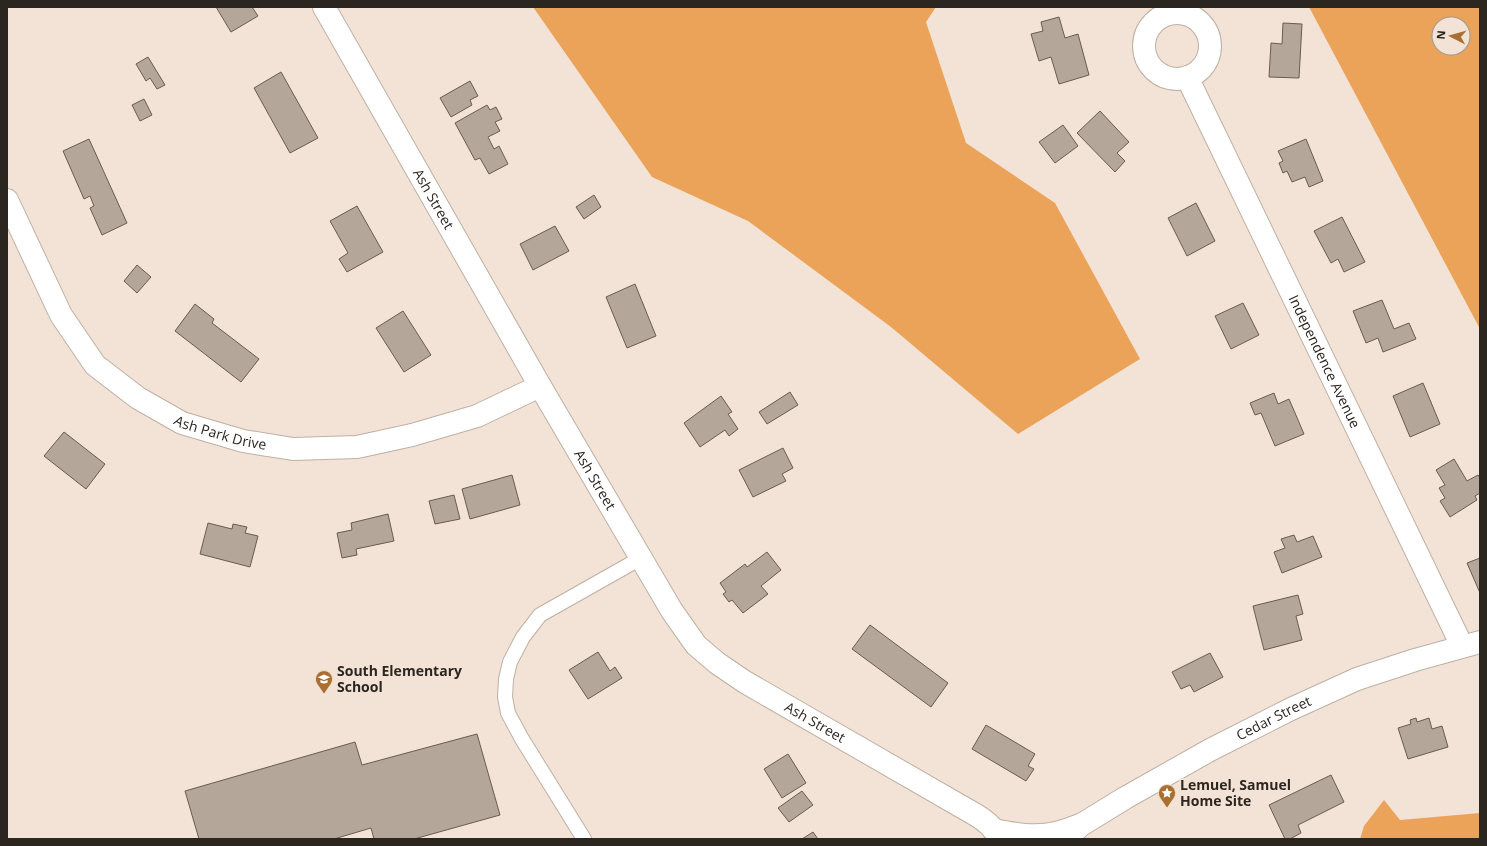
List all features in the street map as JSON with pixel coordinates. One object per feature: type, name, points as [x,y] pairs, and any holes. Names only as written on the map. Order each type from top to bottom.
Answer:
[{"type":"street","name":"Ash Street","points":[[324,7],[540,386],[672,611],[696,645],[717,663],[745,682],[976,815],[987,822],[996,834]]},
{"type":"street","name":"Independence Avenue","points":[[1187,77],[1471,644]]},
{"type":"street","name":"Ash Park Drive","points":[[7,200],[61,315],[95,365],[138,398],[182,423],[243,441],[293,449],[357,447],[412,435],[477,416],[540,386]]},
{"type":"street","name":"Cedar Street","points":[[996,834],[1025,836],[1073,832],[1210,750],[1291,708],[1357,679],[1471,644]]},
{"type":"lane","points":[[584,839],[508,713],[505,697],[506,679],[510,662],[523,637],[540,615],[641,558]]},
{"type":"shaded area","points":[[533,7],[936,7],[926,22],[966,143],[1055,203],[1140,359],[1018,434],[891,327],[748,221],[652,177]]},
{"type":"shaded area","points":[[1309,7],[1480,7],[1480,329]]},
{"type":"shaded area","points":[[1384,800],[1400,820],[1480,813],[1480,839],[1360,839],[1364,826]]},
{"type":"building","points":[[216,7],[252,7],[258,16],[231,32]]},
{"type":"building","points":[[1059,17],[1065,38],[1078,34],[1089,75],[1059,84],[1051,57],[1039,61],[1031,34],[1043,31],[1041,22]]},
{"type":"building","points":[[1283,23],[1302,24],[1299,78],[1269,77],[1271,43],[1282,44]]},
{"type":"building","points":[[148,57],[165,85],[157,89],[150,78],[146,81],[136,64]]},
{"type":"building","points":[[281,72],[318,138],[290,153],[254,88]]},
{"type":"building","points":[[470,81],[478,96],[470,100],[472,105],[451,117],[440,98]]},
{"type":"building","points":[[144,99],[152,115],[140,121],[132,105]]},
{"type":"building","points":[[487,105],[490,110],[496,107],[502,119],[495,122],[500,131],[488,137],[494,149],[499,146],[508,164],[489,174],[480,158],[475,160],[455,123]]},
{"type":"building","points":[[1100,111],[1129,142],[1117,153],[1125,161],[1115,172],[1077,133]]},
{"type":"building","points":[[1063,125],[1078,146],[1055,163],[1039,142]]},
{"type":"building","points":[[89,139],[127,223],[102,235],[90,208],[94,206],[90,196],[84,199],[63,151]]},
{"type":"building","points":[[1306,139],[1323,181],[1309,187],[1305,177],[1292,182],[1287,171],[1283,173],[1279,163],[1283,161],[1278,151]]},
{"type":"building","points":[[594,195],[601,207],[584,219],[576,207]]},
{"type":"building","points":[[1196,203],[1215,241],[1187,256],[1168,218]]},
{"type":"building","points":[[357,206],[383,252],[347,272],[339,259],[348,253],[330,221]]},
{"type":"building","points":[[1342,217],[1365,262],[1344,272],[1338,259],[1331,263],[1314,231]]},
{"type":"building","points":[[555,226],[569,251],[533,270],[520,244]]},
{"type":"building","points":[[137,265],[151,277],[137,293],[124,281]]},
{"type":"building","points":[[635,284],[656,336],[627,348],[606,297]]},
{"type":"building","points":[[1382,300],[1394,329],[1409,323],[1416,339],[1383,352],[1378,338],[1366,343],[1353,311]]},
{"type":"building","points":[[1243,303],[1259,335],[1231,349],[1215,316]]},
{"type":"building","points":[[195,304],[214,319],[212,323],[259,359],[241,382],[175,331]]},
{"type":"building","points":[[403,311],[431,355],[404,372],[376,328]]},
{"type":"building","points":[[1423,383],[1440,424],[1410,437],[1393,396]]},
{"type":"building","points":[[790,392],[798,405],[767,424],[759,412]]},
{"type":"building","points":[[1274,393],[1278,404],[1289,399],[1304,434],[1275,446],[1261,413],[1255,415],[1250,403]]},
{"type":"building","points":[[721,396],[732,412],[728,414],[738,429],[729,436],[725,430],[700,447],[684,423]]},
{"type":"building","points":[[64,432],[105,464],[86,489],[44,456]]},
{"type":"building","points":[[783,448],[793,468],[782,474],[786,481],[753,497],[739,470]]},
{"type":"building","points":[[1454,459],[1467,481],[1478,475],[1480,478],[1480,493],[1475,496],[1477,500],[1450,517],[1440,501],[1445,498],[1439,488],[1445,485],[1436,470]]},
{"type":"building","points":[[512,475],[520,505],[470,519],[462,489]]},
{"type":"building","points":[[454,495],[460,519],[435,524],[429,501]]},
{"type":"building","points":[[388,514],[394,541],[356,549],[357,555],[342,558],[337,533],[352,530],[351,523]]},
{"type":"building","points":[[208,523],[232,529],[233,524],[247,527],[245,533],[258,536],[250,567],[200,554]]},
{"type":"building","points":[[1294,535],[1297,542],[1313,536],[1322,557],[1282,573],[1274,552],[1285,548],[1281,539]]},
{"type":"building","points":[[767,552],[781,570],[761,586],[768,594],[743,613],[732,600],[729,602],[723,594],[726,592],[720,583],[745,564],[747,567]]},
{"type":"building","points":[[1480,558],[1480,593],[1467,563]]},
{"type":"building","points":[[1298,595],[1303,614],[1296,616],[1302,640],[1264,650],[1253,606]]},
{"type":"building","points":[[870,625],[948,683],[931,707],[852,649]]},
{"type":"building","points":[[598,652],[610,671],[615,667],[622,678],[588,699],[569,670]]},
{"type":"building","points":[[1210,653],[1223,677],[1194,692],[1190,685],[1181,689],[1172,672]]},
{"type":"building","points":[[1416,718],[1417,722],[1429,718],[1432,729],[1442,726],[1448,747],[1408,759],[1398,728],[1411,724],[1410,720]]},
{"type":"building","points":[[986,725],[1035,754],[1028,766],[1034,769],[1026,781],[972,749]]},
{"type":"building","points":[[477,734],[500,815],[414,839],[374,839],[371,828],[334,839],[199,839],[185,791],[355,742],[362,765]]},
{"type":"building","points":[[788,754],[806,783],[782,798],[764,769]]},
{"type":"building","points":[[1331,775],[1344,802],[1298,825],[1301,833],[1290,839],[1285,839],[1269,805]]},
{"type":"building","points":[[802,791],[813,805],[789,822],[778,808]]},
{"type":"building","points":[[813,832],[818,839],[802,839]]},
{"type":"place","name":"South Elementary School","points":[[324,694]]},
{"type":"place","name":"Lemuel, Samuel Home Site","points":[[1167,808]]}]
